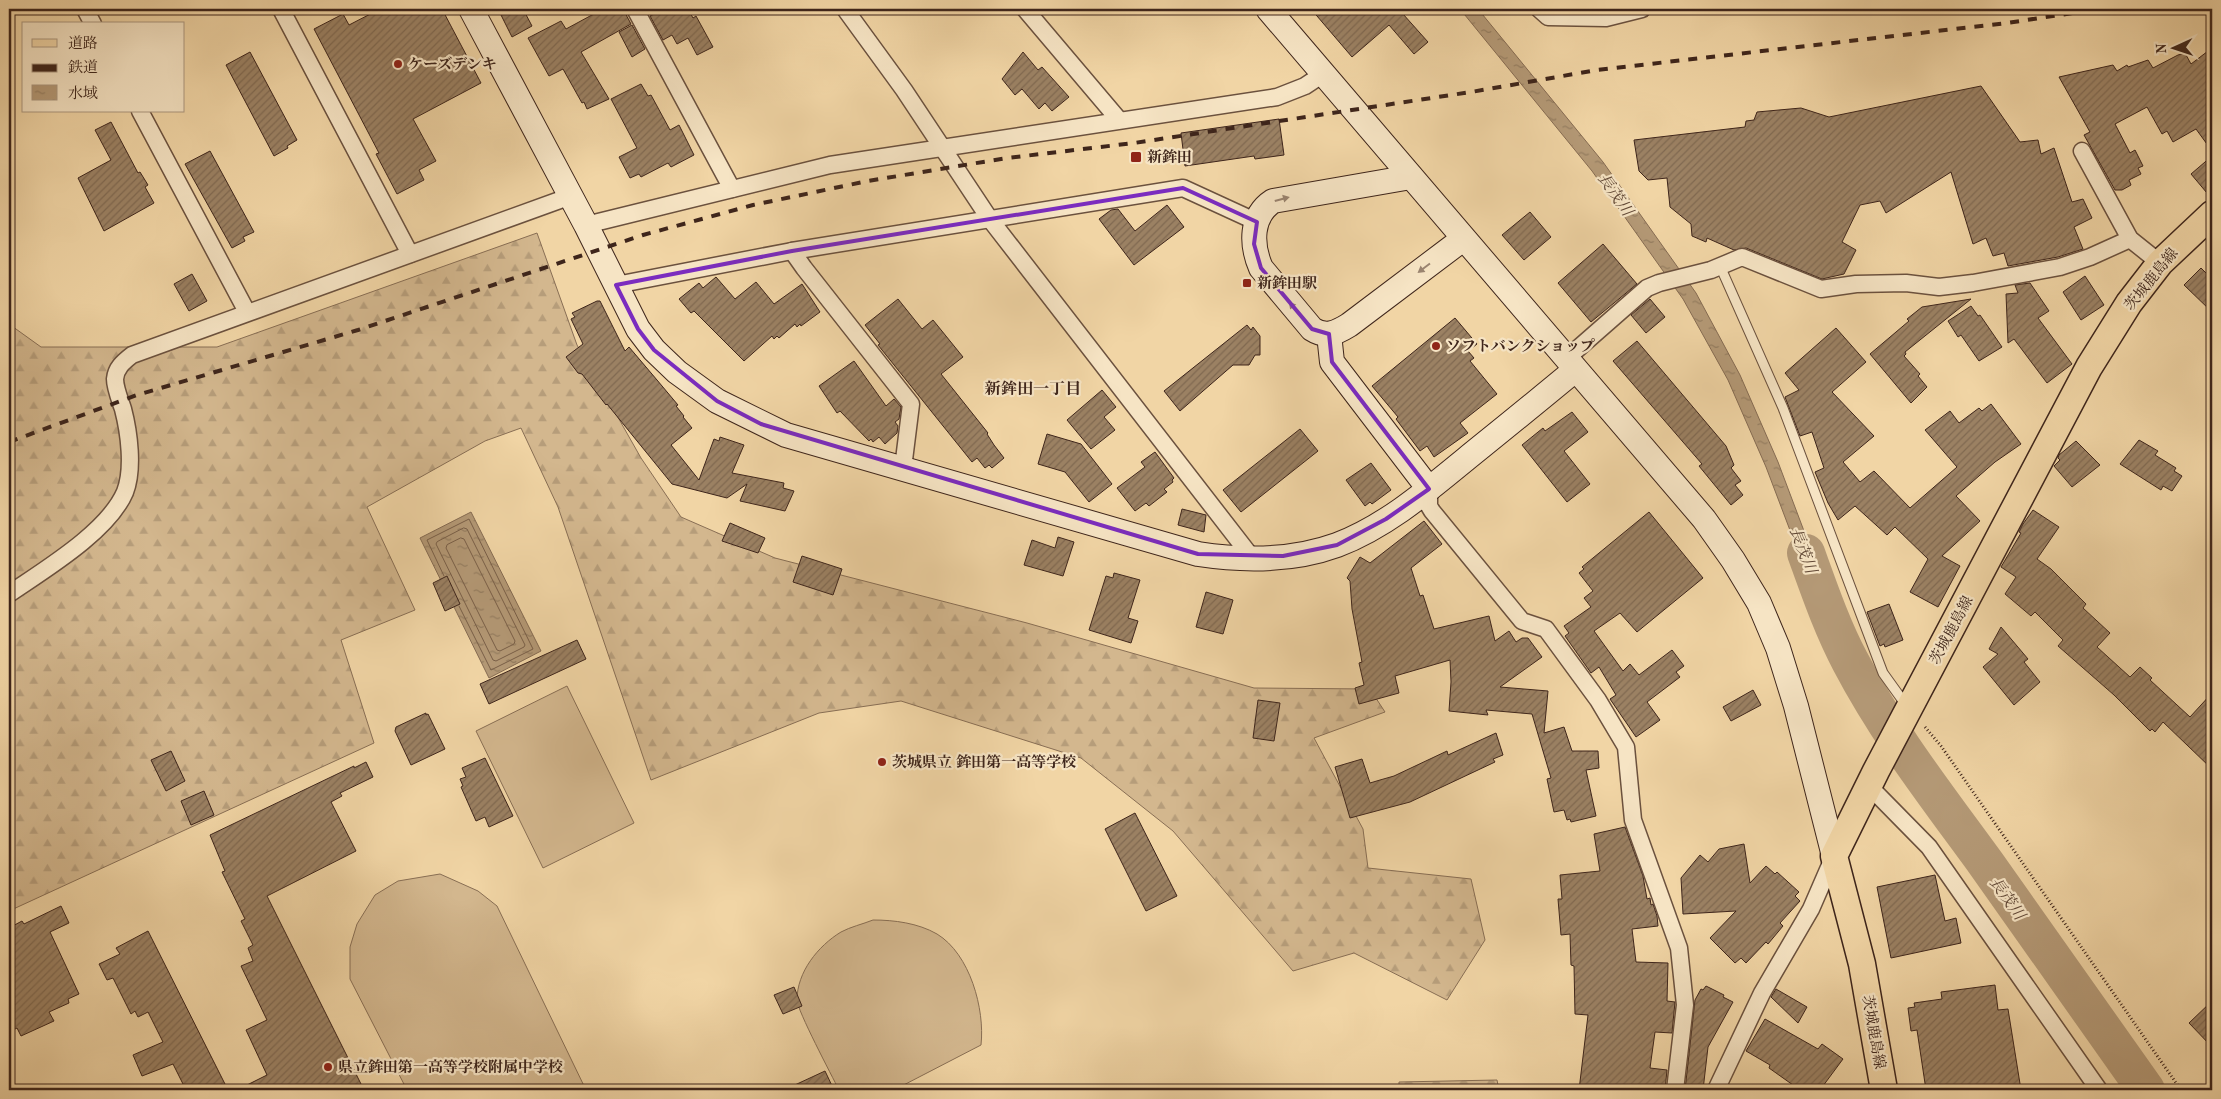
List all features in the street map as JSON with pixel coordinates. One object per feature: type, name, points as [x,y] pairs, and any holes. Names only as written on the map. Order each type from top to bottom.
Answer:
[{"type":"main road","name":"茨城鹿島線","points":[[1884,1090],[1862,964],[1834,856],[2089,366],[2130,303],[2160,263],[2212,214]]},
{"type":"street","points":[[85,9],[92,22]]},
{"type":"street","points":[[281,9],[410,254]]},
{"type":"street","points":[[471,9],[571,196],[638,329],[654,350],[677,372],[717,401],[786,434],[1198,554],[1225,558],[1254,559],[1308,553],[1337,545],[1386,519],[1429,489],[1571,364],[1647,288],[1659,283],[1715,268],[1742,257],[1821,289],[1856,284],[1906,283],[1939,287],[1973,283],[2060,267],[2090,258],[2130,239]]},
{"type":"street","points":[[635,9],[732,189]]},
{"type":"street","points":[[845,9],[943,148],[989,218],[1254,559]]},
{"type":"street","points":[[1025,9],[1119,120]]},
{"type":"street","points":[[1268,9],[1704,519],[1759,603],[1778,648],[1794,698],[1834,856],[1811,909],[1762,993],[1716,1090]]},
{"type":"street","points":[[1539,9],[1548,17],[1606,18],[1642,9]]},
{"type":"street","points":[[586,225],[830,165],[1277,97],[1299,89],[1323,74]]},
{"type":"street","points":[[141,112],[247,312]]},
{"type":"street","points":[[2082,151],[2130,239],[2160,263]]},
{"type":"street","points":[[1411,177],[1273,201],[1259,214],[1257,222],[1254,244],[1260,268],[1312,329],[1319,334],[1329,334],[1349,326],[1463,239]]},
{"type":"street","points":[[616,285],[792,251],[1183,188],[1257,222]]},
{"type":"street","points":[[9,594],[89,536],[110,515],[125,491],[130,464],[128,427],[115,380],[119,366],[132,355],[571,196]]},
{"type":"street","points":[[792,251],[911,404],[903,468]]},
{"type":"street","points":[[1329,334],[1332,362],[1429,489],[1429,506],[1432,511],[1522,621],[1546,628],[1598,700],[1626,747],[1633,820],[1679,948],[1685,1005],[1675,1090]]},
{"type":"street","points":[[1873,779],[1929,847],[2099,1090]]},
{"type":"lane","points":[[1715,268],[1782,408],[1883,673],[1906,716]]},
{"type":"path","points":[[1906,716],[1941,746],[2180,1090]]},
{"type":"highlighted area","points":[[1183,188],[1257,222],[1254,244],[1261,268],[1312,329],[1329,334],[1332,362],[1429,489],[1386,519],[1337,545],[1283,556],[1198,554],[761,424],[717,401],[654,350],[638,329],[616,285],[792,251]]},
{"type":"green space","points":[[537,233],[577,345],[641,458],[681,517],[775,558],[1027,623],[1254,688],[1370,689],[1385,712],[1314,738],[1363,829],[1368,868],[1471,879],[1485,940],[1447,1000],[1354,953],[1293,971],[1173,831],[1081,758],[901,701],[819,713],[651,780],[558,507],[521,428],[485,441],[367,507],[415,610],[341,640],[374,743],[9,911],[9,324],[41,347],[217,347]]},
{"type":"green space","points":[[567,686],[634,823],[543,868],[476,731]]},
{"type":"green space","points":[[440,874],[478,891],[497,906],[586,1090],[407,1090],[350,979],[350,947],[357,924],[375,895],[398,881]]},
{"type":"green space","points":[[873,920],[922,927],[937,934],[949,943],[966,968],[978,999],[982,1031],[981,1045],[894,1090],[839,1090],[803,1016],[797,1000],[798,990],[810,961],[824,945],[841,932]]},
{"type":"green space","points":[[1497,1080],[1499,1090],[1399,1090],[1399,1082]]},
{"type":"water","points":[[1460,9],[1478,9],[1603,162],[1696,293],[1740,375],[1778,462],[1830,600],[1818,604],[1766,467],[1728,380],[1683,299],[1592,171]]},
{"type":"water","points":[[471,512],[541,651],[489,678],[420,538]]},
{"type":"building","points":[[380,9],[442,9],[481,83],[413,119],[436,161],[419,170],[424,180],[397,194],[376,154],[379,153],[314,29],[343,14],[349,25]]},
{"type":"building","points":[[498,9],[523,9],[532,26],[512,37]]},
{"type":"building","points":[[603,9],[623,9],[631,24],[581,52],[609,99],[587,109],[563,69],[549,76],[528,38],[561,21],[566,29]]},
{"type":"building","points":[[663,9],[688,9],[693,18],[696,16],[713,47],[697,55],[688,38],[677,44],[672,35],[663,40],[650,16]]},
{"type":"building","points":[[1311,9],[1409,9],[1403,14],[1428,42],[1414,54],[1389,25],[1352,57]]},
{"type":"building","points":[[632,25],[645,49],[632,57],[619,32]]},
{"type":"building","points":[[2212,48],[2212,151],[2196,129],[2173,142],[2167,131],[2162,134],[2147,107],[2115,124],[2130,153],[2135,150],[2143,166],[2138,168],[2141,174],[2129,180],[2131,185],[2122,190],[2115,190],[2084,135],[2090,132],[2059,77],[2113,65],[2117,71],[2127,65],[2128,67],[2148,60],[2153,68],[2185,53],[2191,64]]},
{"type":"building","points":[[250,52],[297,140],[274,156],[226,65]]},
{"type":"building","points":[[1023,52],[1038,70],[1042,67],[1069,97],[1052,111],[1045,103],[1039,109],[1022,89],[1015,95],[1002,79]]},
{"type":"building","points":[[641,84],[648,96],[651,95],[670,130],[679,125],[694,155],[671,167],[668,163],[641,177],[639,174],[630,178],[619,157],[637,148],[611,99]]},
{"type":"building","points":[[1981,86],[2020,142],[2038,140],[2041,154],[2054,148],[2072,202],[2083,199],[2092,218],[2074,227],[2083,249],[2058,257],[2008,266],[2004,253],[1993,256],[1986,238],[1973,244],[1951,172],[1886,213],[1880,201],[1860,205],[1842,242],[1856,250],[1844,274],[1822,279],[1746,248],[1734,250],[1707,238],[1706,242],[1692,236],[1691,224],[1670,207],[1667,178],[1648,180],[1639,171],[1634,140],[1745,127],[1746,121],[1754,120],[1757,112],[1801,108],[1829,117]]},
{"type":"building","points":[[1279,119],[1284,155],[1255,159],[1254,156],[1185,166],[1181,133]]},
{"type":"building","points":[[111,122],[138,173],[140,172],[148,185],[145,187],[154,203],[104,231],[78,178],[111,160],[95,130]]},
{"type":"building","points":[[210,151],[254,232],[243,237],[245,241],[232,248],[185,164]]},
{"type":"building","points":[[2212,156],[2212,199],[2191,174]]},
{"type":"building","points":[[1167,205],[1184,227],[1134,265],[1099,219],[1111,210],[1118,209],[1135,231]]},
{"type":"building","points":[[1530,212],[1551,237],[1524,260],[1502,235]]},
{"type":"building","points":[[1603,244],[1637,284],[1591,322],[1558,283]]},
{"type":"building","points":[[2201,268],[2212,279],[2212,312],[2184,285]]},
{"type":"building","points":[[192,274],[207,301],[189,311],[174,284]]},
{"type":"building","points":[[2085,276],[2104,305],[2081,320],[2063,292]]},
{"type":"building","points":[[716,277],[735,299],[756,282],[774,304],[802,284],[820,312],[801,326],[800,324],[797,327],[795,324],[779,338],[777,336],[774,339],[772,336],[744,361],[694,311],[691,313],[679,299],[699,283],[703,288]]},
{"type":"building","points":[[2030,283],[2049,311],[2038,318],[2072,364],[2047,383],[2014,339],[2008,343],[2006,294],[2018,293],[2015,285]]},
{"type":"building","points":[[898,299],[922,329],[933,320],[963,357],[941,374],[988,433],[1004,458],[992,468],[989,465],[985,468],[977,458],[972,462],[878,345],[880,344],[865,325]]},
{"type":"building","points":[[1650,299],[1665,317],[1646,333],[1631,315]]},
{"type":"building","points":[[1971,299],[1905,352],[1904,356],[1920,374],[1918,376],[1927,387],[1911,403],[1870,354],[1909,321],[1907,319],[1922,307]]},
{"type":"building","points":[[600,301],[625,351],[629,347],[678,405],[676,406],[692,428],[671,445],[699,480],[714,439],[719,441],[720,437],[744,445],[732,473],[784,483],[783,488],[794,491],[785,511],[740,501],[747,484],[727,498],[672,484],[566,357],[583,344],[571,319],[575,317],[572,313]]},
{"type":"building","points":[[1971,306],[1978,316],[1980,315],[2002,347],[1979,361],[1961,335],[1958,337],[1948,321]]},
{"type":"building","points":[[1455,318],[1477,344],[1468,351],[1474,358],[1470,361],[1497,394],[1460,423],[1468,433],[1434,457],[1427,446],[1420,451],[1396,419],[1398,417],[1372,386]]},
{"type":"building","points":[[1247,325],[1251,330],[1253,327],[1260,336],[1260,355],[1255,355],[1249,365],[1233,365],[1180,411],[1164,391]]},
{"type":"building","points":[[1836,328],[1866,362],[1832,392],[1874,436],[1843,462],[1860,482],[1874,471],[1910,508],[1957,467],[1925,430],[1950,411],[1959,423],[1979,408],[1982,411],[1991,404],[2021,444],[1995,462],[1956,496],[1980,521],[1942,556],[1960,566],[1938,607],[1910,592],[1928,559],[1895,527],[1887,535],[1855,506],[1838,520],[1828,503],[1815,472],[1824,468],[1812,432],[1800,436],[1785,397],[1799,390],[1785,373]]},
{"type":"building","points":[[1637,341],[1726,446],[1734,465],[1731,468],[1741,481],[1735,485],[1743,495],[1731,505],[1699,466],[1702,464],[1613,361]]},
{"type":"building","points":[[854,361],[886,406],[894,399],[901,407],[899,419],[895,422],[898,426],[897,433],[885,444],[879,437],[873,442],[871,439],[869,441],[840,411],[837,413],[819,386]]},
{"type":"building","points":[[1102,390],[1116,407],[1104,417],[1115,430],[1091,449],[1067,420]]},
{"type":"building","points":[[1572,412],[1588,432],[1564,451],[1590,484],[1567,502],[1522,445],[1543,428],[1545,431]]},
{"type":"building","points":[[1300,429],[1318,451],[1241,512],[1223,490]]},
{"type":"building","points":[[1047,434],[1081,444],[1112,484],[1089,502],[1065,472],[1038,464]]},
{"type":"building","points":[[2139,440],[2158,451],[2155,455],[2176,468],[2174,471],[2182,476],[2172,491],[2163,486],[2161,490],[2120,464]]},
{"type":"building","points":[[2076,441],[2100,465],[2072,487],[2054,466],[2060,460],[2058,458],[2059,455]]},
{"type":"building","points":[[1155,452],[1174,478],[1173,482],[1164,489],[1167,492],[1149,506],[1146,503],[1135,511],[1117,488],[1145,467],[1141,462]]},
{"type":"building","points":[[1371,463],[1391,490],[1372,504],[1370,502],[1365,506],[1346,480]]},
{"type":"building","points":[[1182,509],[1206,515],[1204,532],[1178,525]]},
{"type":"building","points":[[2033,510],[2059,527],[2037,559],[2051,569],[2086,604],[2083,608],[2110,633],[2097,647],[2130,677],[2140,667],[2152,678],[2150,680],[2190,717],[2212,693],[2212,769],[2163,722],[2155,732],[2152,729],[2150,731],[2114,695],[2058,646],[2063,640],[2035,612],[2031,616],[2005,594],[2016,577],[2001,567],[2021,533],[2019,532],[2023,524]]},
{"type":"building","points":[[1649,512],[1703,578],[1637,632],[1620,613],[1594,631],[1623,671],[1630,664],[1639,675],[1672,650],[1684,666],[1676,672],[1680,677],[1647,702],[1660,720],[1636,737],[1610,699],[1616,695],[1599,667],[1591,673],[1565,636],[1569,633],[1564,626],[1591,607],[1584,598],[1593,591],[1579,573],[1584,569],[1582,567]]},
{"type":"building","points":[[1424,521],[1442,544],[1411,568],[1420,596],[1423,595],[1434,629],[1489,616],[1495,641],[1509,631],[1516,642],[1522,638],[1528,638],[1542,657],[1500,687],[1548,691],[1544,733],[1564,727],[1572,751],[1598,751],[1599,768],[1586,770],[1596,816],[1571,822],[1570,819],[1567,820],[1564,810],[1554,812],[1547,779],[1551,778],[1532,714],[1486,710],[1488,715],[1449,711],[1450,660],[1395,676],[1399,693],[1359,704],[1355,688],[1364,685],[1359,663],[1362,662],[1352,609],[1350,581],[1347,578],[1360,557],[1370,563]]},
{"type":"building","points":[[730,523],[765,538],[758,553],[722,541]]},
{"type":"building","points":[[1058,537],[1074,542],[1063,576],[1024,565],[1032,540],[1055,548]]},
{"type":"building","points":[[802,556],[842,569],[833,595],[793,582]]},
{"type":"building","points":[[1114,573],[1140,580],[1128,618],[1138,621],[1131,643],[1089,630],[1106,576],[1113,578]]},
{"type":"building","points":[[447,576],[460,604],[445,611],[433,583]]},
{"type":"building","points":[[1206,592],[1233,600],[1223,634],[1196,627]]},
{"type":"building","points":[[1889,604],[1903,640],[1885,647],[1884,644],[1880,646],[1867,612]]},
{"type":"building","points":[[2001,627],[2028,659],[2024,662],[2040,682],[2014,705],[1983,667],[1998,654],[1989,649]]},
{"type":"building","points":[[577,640],[586,659],[489,704],[480,684]]},
{"type":"building","points":[[1753,690],[1761,705],[1731,721],[1723,707]]},
{"type":"building","points":[[1258,700],[1280,703],[1274,741],[1253,738]]},
{"type":"building","points":[[426,713],[445,749],[411,765],[395,731],[396,727]]},
{"type":"building","points":[[1496,733],[1503,755],[1493,759],[1495,762],[1410,802],[1350,818],[1335,767],[1362,759],[1370,783],[1394,776],[1447,751],[1448,755]]},
{"type":"building","points":[[171,751],[185,781],[166,791],[151,760]]},
{"type":"building","points":[[485,758],[513,816],[489,827],[485,817],[476,821],[461,787],[463,786],[460,779],[466,777],[462,768]]},
{"type":"building","points":[[366,762],[373,777],[340,793],[342,796],[331,802],[356,851],[267,896],[364,1090],[237,1090],[267,1075],[246,1030],[267,1020],[241,966],[253,961],[248,948],[253,945],[241,921],[245,919],[222,872],[225,871],[210,835]]},
{"type":"building","points":[[204,791],[214,815],[191,825],[181,801]]},
{"type":"building","points":[[1135,813],[1177,896],[1146,911],[1105,829]]},
{"type":"building","points":[[1625,827],[1643,876],[1647,899],[1650,898],[1651,905],[1653,904],[1657,916],[1658,926],[1632,929],[1636,962],[1668,963],[1667,1001],[1675,1002],[1672,1033],[1655,1032],[1650,1068],[1667,1070],[1665,1090],[1579,1090],[1588,1015],[1575,1014],[1574,966],[1571,965],[1570,934],[1561,935],[1558,899],[1562,899],[1560,875],[1600,871],[1594,834]]},
{"type":"building","points":[[1744,844],[1750,883],[1766,866],[1775,874],[1777,872],[1799,892],[1795,896],[1800,901],[1780,923],[1783,926],[1768,944],[1766,942],[1746,963],[1741,958],[1735,963],[1710,938],[1736,911],[1683,914],[1681,878],[1700,855],[1708,862],[1719,849]]},
{"type":"building","points":[[1935,875],[1945,921],[1956,918],[1961,943],[1891,958],[1877,887]]},
{"type":"building","points":[[61,906],[69,923],[50,932],[79,994],[68,999],[69,1003],[49,1012],[54,1021],[21,1036],[17,1028],[9,1032],[9,928],[22,921],[24,924]]},
{"type":"building","points":[[148,931],[228,1090],[186,1090],[173,1064],[142,1076],[133,1055],[163,1042],[148,1012],[138,1017],[135,1011],[131,1014],[113,978],[107,980],[99,964],[120,954],[116,948]]},
{"type":"building","points":[[1995,985],[1998,1010],[2008,1009],[2021,1090],[1926,1090],[1917,1030],[1911,1031],[1908,1008],[1915,1007],[1914,1003],[1942,999],[1941,992]]},
{"type":"building","points":[[1706,986],[1733,1002],[1708,1047],[1703,1090],[1685,1090],[1695,1000],[1701,989],[1703,990]]},
{"type":"building","points":[[794,987],[802,1006],[783,1014],[774,995]]},
{"type":"building","points":[[1776,989],[1807,1007],[1798,1023],[1771,997]]},
{"type":"building","points":[[2212,1001],[2212,1047],[2189,1023]]},
{"type":"building","points":[[1765,1019],[1818,1049],[1822,1044],[1843,1059],[1820,1090],[1800,1090],[1769,1068],[1770,1065],[1746,1051]]},
{"type":"building","points":[[825,1071],[834,1090],[784,1090]]},
{"type":"waterway","name":"長茂川","points":[[1806,553],[1843,648],[1897,740],[2146,1090]]},
{"type":"railway","points":[[9,442],[137,395],[358,330],[643,235],[753,205],[868,181],[1007,158],[1134,143],[1471,92],[1597,70],[2007,23],[2099,9]]},
{"type":"place","name":"ケーズデンキ","points":[[398,64]]},
{"type":"place","name":"新鉾田","points":[[1136,157]]},
{"type":"place","name":"新鉾田駅","points":[[1247,283]]},
{"type":"place","name":"ソフトバンクショップ","points":[[1436,346]]},
{"type":"place","name":"茨城県立 鉾田第一高等学校","points":[[882,762]]},
{"type":"place","name":"県立鉾田第一高等学校附属中学校","points":[[328,1067]]},
{"type":"district","name":"新鉾田一丁目","points":[[1033,388]]}]
